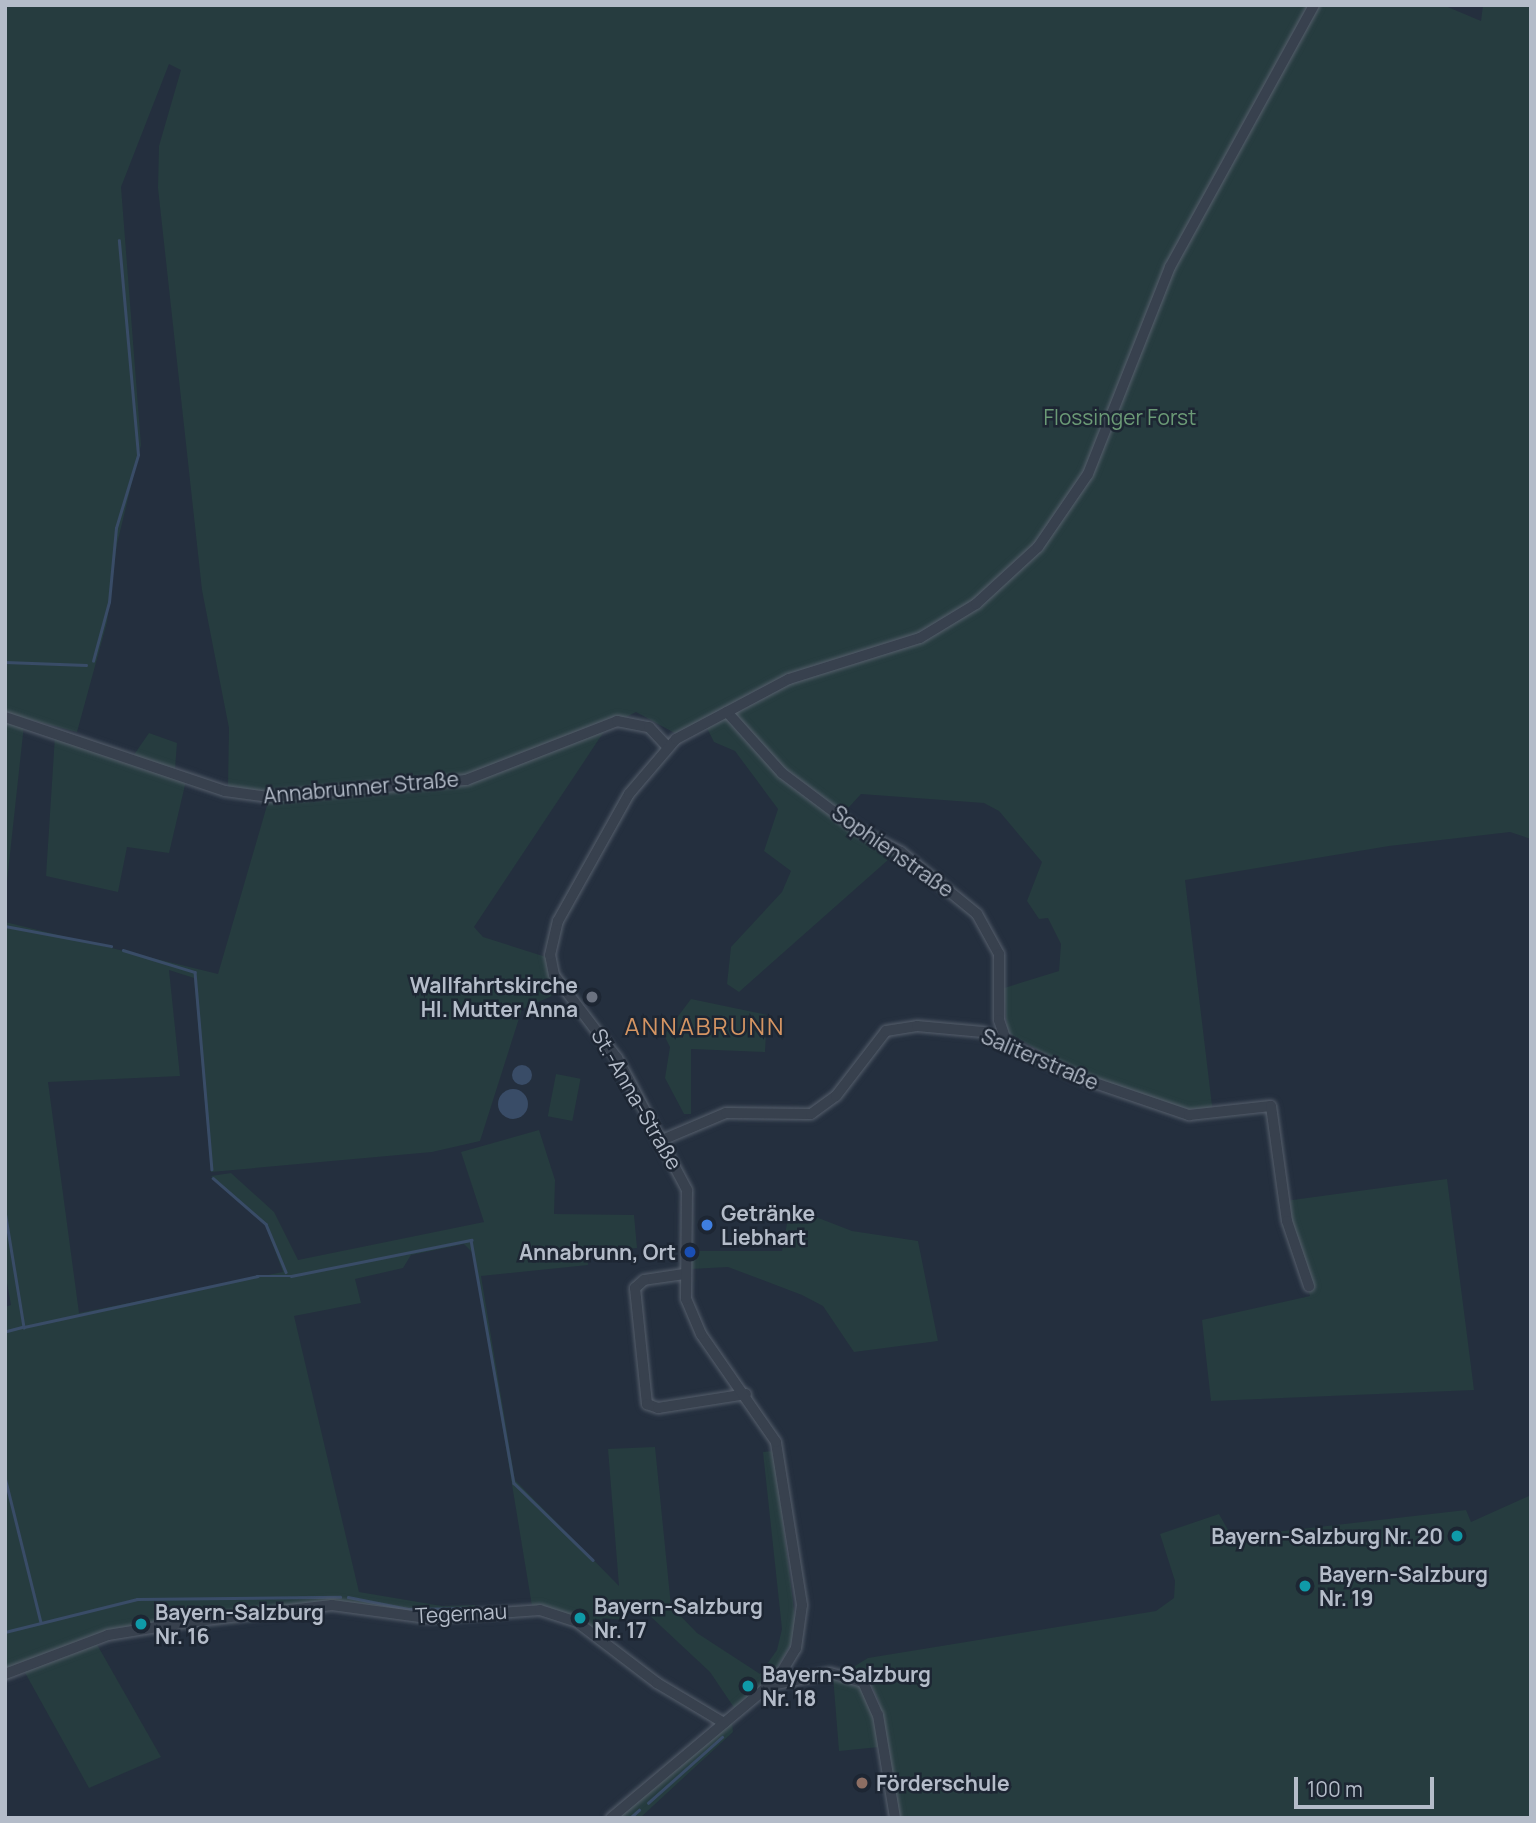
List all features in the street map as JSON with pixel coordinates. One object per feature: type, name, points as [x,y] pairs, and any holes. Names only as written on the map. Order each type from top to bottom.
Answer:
[{"type":"street","points":[[667,746],[789,679],[920,638],[976,604],[1038,547],[1088,474],[1170,267],[1314,5]]},
{"type":"street","name":"Sophienstraße","points":[[727,712],[782,773],[858,830],[901,852],[977,915],[999,954],[999,1020],[1006,1040]]},
{"type":"street","name":"Annabrunner Straße","points":[[5,717],[225,791],[268,797],[466,779],[617,721],[649,727],[667,746]]},
{"type":"street","name":"St.-Anna-Straße","points":[[667,746],[586,866],[558,921],[550,955],[559,983],[617,1058],[663,1140],[691,1208],[684,1274],[701,1334],[747,1394],[784,1469],[802,1622],[793,1655],[771,1685]]},
{"type":"street","points":[[983,1032],[999,1020]]},
{"type":"street","name":"Saliterstraße","points":[[663,1140],[719,1114],[811,1114],[836,1096],[875,1039],[894,1028],[983,1032],[1006,1040],[1089,1081],[1189,1115],[1271,1106],[1287,1221],[1309,1286]]},
{"type":"street","points":[[684,1274],[644,1280],[635,1288],[647,1404],[658,1408],[747,1394]]},
{"type":"street","name":"Tegernau","points":[[5,1674],[108,1635],[224,1617],[340,1605],[427,1618],[540,1610],[577,1622],[657,1684],[724,1723]]},
{"type":"street","points":[[611,1818],[771,1685],[830,1673],[863,1682],[878,1715],[895,1818]]},
{"type":"green space","name":"Flossinger Forst","points":[[5,5],[1443,5],[1481,21],[1483,5],[1531,5],[1531,839],[1510,832],[1389,846],[1185,880],[1213,1114],[1195,1115],[1081,1075],[1007,1032],[1004,988],[1059,971],[1061,944],[1048,918],[1039,919],[1027,901],[1042,862],[999,811],[984,803],[861,794],[839,818],[897,852],[739,992],[727,984],[731,947],[782,892],[791,871],[764,851],[778,809],[735,751],[714,742],[706,726],[682,737],[636,712],[607,727],[474,927],[483,937],[546,957],[559,993],[522,1009],[480,1141],[432,1152],[211,1172],[194,978],[169,970],[180,1076],[48,1082],[79,1313],[283,1272],[265,1224],[211,1176],[231,1173],[274,1212],[298,1260],[484,1222],[461,1152],[539,1130],[555,1180],[554,1214],[634,1215],[637,1248],[587,1252],[588,1265],[481,1276],[515,1480],[619,1586],[608,1449],[655,1447],[671,1606],[697,1633],[760,1674],[777,1650],[782,1629],[763,1452],[774,1451],[797,1634],[770,1680],[735,1709],[710,1672],[633,1600],[622,1620],[603,1618],[592,1629],[532,1606],[474,1254],[464,1244],[411,1255],[403,1268],[355,1279],[361,1303],[294,1316],[359,1592],[442,1606],[475,1605],[478,1611],[436,1616],[361,1607],[149,1624],[5,1671],[5,1307],[11,1305],[5,1272],[5,922],[218,974],[268,802],[228,787],[229,728],[202,590],[158,188],[159,146],[181,70],[169,64],[121,187],[141,445],[117,544],[107,622],[77,732],[5,713]]},
{"type":"green space","points":[[5,721],[24,725],[5,900]]},
{"type":"green space","points":[[149,733],[177,743],[175,769],[186,781],[169,853],[127,847],[118,892],[46,876],[55,736],[131,759]]},
{"type":"green space","points":[[691,999],[767,1015],[765,1052],[691,1049],[691,1114],[684,1114],[665,1078],[670,1047],[664,1035]]},
{"type":"green space","points":[[556,1074],[581,1079],[572,1121],[548,1116]]},
{"type":"green space","points":[[1447,1179],[1474,1390],[1211,1401],[1202,1320],[1310,1296],[1285,1201]]},
{"type":"green space","points":[[790,1207],[852,1231],[918,1241],[938,1341],[854,1352],[823,1306],[802,1295],[728,1267],[691,1269],[692,1251],[782,1251]]},
{"type":"green space","points":[[1531,1495],[1531,1818],[899,1818],[879,1702],[870,1682],[850,1669],[868,1658],[1156,1611],[1174,1598],[1175,1581],[1160,1534],[1219,1514],[1232,1537],[1466,1510],[1471,1522]]},
{"type":"green space","points":[[95,1641],[161,1757],[89,1788],[23,1669]]},
{"type":"green space","points":[[833,1676],[856,1682],[870,1699],[879,1747],[839,1751]]},
{"type":"green space","points":[[732,1722],[733,1732],[640,1818],[618,1818]]},
{"type":"water","points":[[522,1065],[529,1068],[532,1075],[529,1082],[522,1085],[515,1082],[512,1075],[515,1068]]},
{"type":"water","points":[[513,1089],[524,1093],[528,1104],[524,1115],[513,1119],[502,1115],[498,1104],[502,1093]]},
{"type":"waterway","points":[[93,661],[109,602],[116,528],[138,455],[119,241]]},
{"type":"waterway","points":[[5,662],[86,665]]},
{"type":"waterway","points":[[5,926],[111,946]]},
{"type":"waterway","points":[[123,950],[195,972],[212,1169]]},
{"type":"waterway","points":[[213,1178],[266,1224],[286,1272]]},
{"type":"waterway","points":[[5,1211],[24,1327],[5,1332]]},
{"type":"waterway","points":[[24,1327],[257,1276],[291,1276],[471,1240],[514,1483],[593,1560]]},
{"type":"waterway","points":[[5,1477],[41,1623]]},
{"type":"waterway","points":[[5,1632],[137,1599],[340,1597]]},
{"type":"waterway","points":[[348,1597],[408,1609],[473,1608]]},
{"type":"waterway","points":[[648,1803],[722,1737]]},
{"type":"waterway","points":[[630,1818],[639,1810]]},
{"type":"place","name":"Wallfahrtskirche Hl. Mutter Anna","points":[[592,997]]},
{"type":"place","name":"Getränke Liebhart","points":[[707,1225]]},
{"type":"place","name":"Annabrunn, Ort","points":[[690,1252]]},
{"type":"place","name":"Bayern-Salzburg Nr. 20","points":[[1457,1536]]},
{"type":"place","name":"Bayern-Salzburg Nr. 19","points":[[1305,1586]]},
{"type":"place","name":"Bayern-Salzburg Nr. 17","points":[[580,1618]]},
{"type":"place","name":"Bayern-Salzburg Nr. 16","points":[[141,1624]]},
{"type":"place","name":"Bayern-Salzburg Nr. 18","points":[[748,1686]]},
{"type":"place","name":"Förderschule","points":[[862,1783]]},
{"type":"district","name":"ANNABRUNN","points":[[705,1026]]}]
